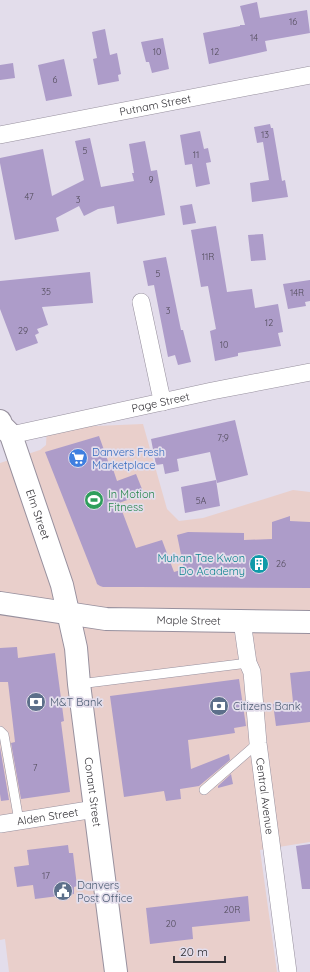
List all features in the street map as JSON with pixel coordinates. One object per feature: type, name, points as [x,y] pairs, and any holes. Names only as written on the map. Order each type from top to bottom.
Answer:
[{"type":"main road","name":"Elm Street","points":[[6,428],[62,584],[68,613]]},
{"type":"main road","name":"Maple Street","points":[[0,603],[106,619],[310,622]]},
{"type":"main road","name":"Conant Street","points":[[68,613],[76,648],[79,684],[116,972]]},
{"type":"street","name":"Putnam Street","points":[[0,135],[310,75]]},
{"type":"street","points":[[141,302],[163,402]]},
{"type":"street","name":"Page Street","points":[[6,428],[163,402],[310,372]]},
{"type":"street","name":"Central Avenue","points":[[242,621],[248,663],[252,672],[258,743],[288,972]]},
{"type":"street","name":"Alden Street","points":[[0,824],[95,809]]},
{"type":"lane","points":[[79,684],[248,663]]},
{"type":"lane","points":[[0,731],[4,735],[19,821]]},
{"type":"lane","points":[[204,790],[258,743]]},
{"type":"shaded area","points":[[143,424],[167,509],[179,521],[203,518],[293,490],[310,492],[310,842],[260,850],[277,972],[9,972],[5,939],[0,940],[0,463],[40,450],[46,445],[47,428]]},
{"type":"building","points":[[257,2],[260,18],[307,10],[310,33],[265,41],[267,51],[209,64],[203,33],[245,25],[240,6]]},
{"type":"building","points":[[105,29],[110,55],[117,53],[121,74],[118,75],[119,81],[98,85],[93,59],[97,58],[92,32]]},
{"type":"building","points":[[163,38],[169,69],[152,73],[149,62],[146,62],[141,42]]},
{"type":"building","points":[[64,59],[72,96],[46,101],[38,65]]},
{"type":"building","points":[[13,63],[15,78],[0,80],[0,65]]},
{"type":"building","points":[[270,124],[271,128],[273,128],[282,181],[285,180],[288,197],[252,202],[250,183],[269,180],[263,142],[257,143],[254,127]]},
{"type":"building","points":[[200,131],[204,149],[208,148],[211,162],[206,163],[210,184],[196,187],[192,164],[185,165],[180,135]]},
{"type":"building","points":[[90,138],[101,187],[134,181],[129,144],[145,141],[151,171],[157,170],[165,215],[117,224],[114,206],[98,209],[84,216],[79,206],[56,218],[59,231],[15,240],[0,158],[43,149],[52,196],[84,180],[75,141]]},
{"type":"building","points":[[192,204],[196,223],[183,225],[180,206]]},
{"type":"building","points":[[216,226],[227,292],[252,289],[255,308],[278,304],[283,332],[278,333],[281,346],[238,353],[238,356],[215,361],[210,331],[216,329],[208,286],[201,287],[191,230]]},
{"type":"building","points":[[263,234],[266,260],[251,261],[248,235]]},
{"type":"building","points":[[166,257],[181,330],[183,330],[191,362],[178,365],[175,355],[168,357],[154,285],[148,286],[143,261]]},
{"type":"building","points":[[90,272],[93,303],[42,307],[48,325],[37,329],[39,333],[35,335],[38,343],[16,351],[0,309],[0,281]]},
{"type":"building","points":[[310,280],[310,301],[305,302],[306,306],[288,309],[283,284]]},
{"type":"building","points":[[235,420],[248,475],[217,483],[210,452],[177,459],[179,471],[165,474],[163,464],[156,465],[151,439]]},
{"type":"building","points":[[99,436],[117,481],[136,474],[144,494],[119,503],[136,548],[162,540],[174,572],[184,569],[177,535],[188,532],[244,533],[244,540],[272,539],[272,522],[290,516],[290,521],[310,522],[310,588],[103,587],[97,584],[45,452]]},
{"type":"building","points":[[216,480],[220,506],[185,513],[181,487]]},
{"type":"building","name":"M&T Bank","points":[[17,647],[18,658],[55,653],[64,721],[61,722],[70,792],[21,799],[11,743],[15,742],[8,682],[0,682],[0,648]]},
{"type":"building","points":[[310,671],[310,722],[276,726],[273,704],[293,702],[290,673]]},
{"type":"building","points":[[239,679],[246,726],[234,728],[235,733],[188,740],[191,769],[229,754],[230,760],[199,786],[180,789],[181,799],[166,801],[164,791],[124,797],[110,696]]},
{"type":"building","points":[[0,747],[9,800],[1,801],[0,794]]},
{"type":"building","points":[[231,774],[233,784],[218,788],[218,786]]},
{"type":"building","points":[[310,844],[310,889],[302,889],[296,846]]},
{"type":"building","points":[[68,845],[69,853],[73,853],[77,886],[74,887],[74,894],[35,899],[33,885],[17,887],[14,867],[29,865],[27,850]]},
{"type":"building","points":[[248,896],[250,921],[192,927],[193,939],[150,944],[146,908]]},
{"type":"place","name":"Danvers Fresh Marketplace","points":[[78,458]]},
{"type":"place","name":"In Motion Fitness","points":[[94,500]]},
{"type":"place","name":"Muhan Tae Kwon Do Academy","points":[[259,564]]},
{"type":"place","name":"M&T Bank","points":[[36,702]]},
{"type":"place","name":"Citizens Bank","points":[[219,706]]},
{"type":"place","name":"Danvers Post Office","points":[[63,891]]}]
